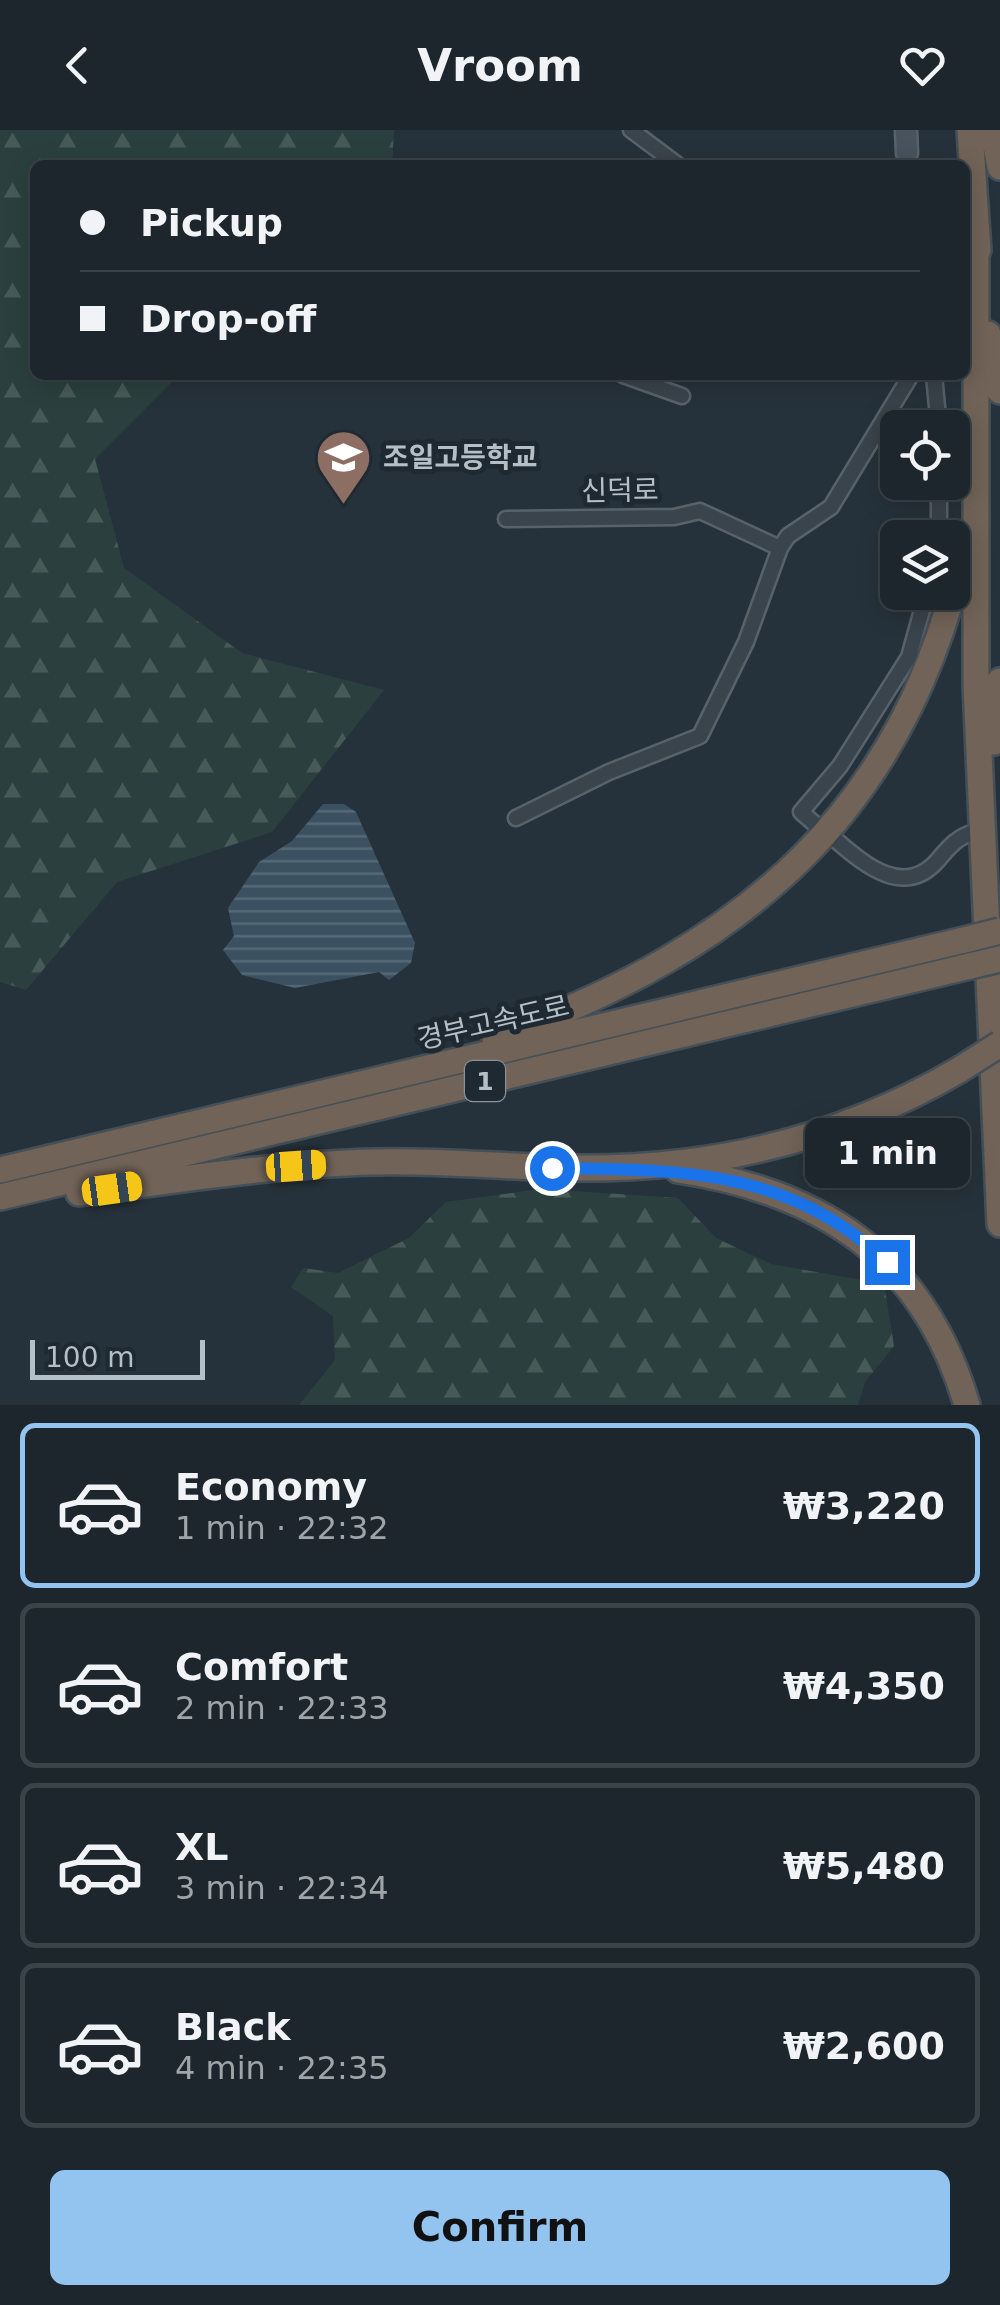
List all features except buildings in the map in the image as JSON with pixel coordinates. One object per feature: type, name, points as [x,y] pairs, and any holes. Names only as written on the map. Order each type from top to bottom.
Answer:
[{"type":"highway","points":[[970,130],[976,234],[976,686],[1000,1224]]},
{"type":"highway","points":[[992,130],[1000,167]]},
{"type":"highway","points":[[976,234],[1000,390]]},
{"type":"highway","points":[[361,1084],[517,1030],[648,971],[750,905],[816,847],[884,757],[926,679],[965,546],[977,434]]},
{"type":"highway","points":[[1000,681],[993,721],[1000,872]]},
{"type":"highway","name":"경부고속도로","points":[[0,1170],[1000,931]]},
{"type":"highway","name":"경부고속도로","points":[[0,1200],[1000,959]]},
{"type":"highway","points":[[618,1167],[732,1155],[797,1142],[883,1110],[1000,1044]]},
{"type":"highway","points":[[0,1200],[327,1163],[618,1167],[678,1170],[736,1181],[789,1198],[840,1224],[887,1262],[926,1309],[949,1353],[967,1405]]},
{"type":"street","points":[[631,130],[671,160]]},
{"type":"street","points":[[906,130],[907,159]]},
{"type":"street","points":[[636,380],[682,396]]},
{"type":"street","points":[[516,818],[609,772],[700,736],[746,642],[780,548],[788,536],[831,507],[908,380]]},
{"type":"street","points":[[934,380],[937,410]]},
{"type":"street","name":"신덕로","points":[[506,519],[674,517],[700,511],[780,548]]},
{"type":"street","points":[[816,825],[800,812],[840,766],[909,658],[921,610]]},
{"type":"street","points":[[837,842],[881,874],[910,878],[923,873],[957,840],[974,832]]},
{"type":"green space","points":[[0,130],[394,130],[392,160],[30,160],[30,380],[174,380],[95,459],[124,568],[242,653],[384,690],[272,832],[117,882],[26,990],[0,982]]},
{"type":"green space","points":[[542,1189],[678,1198],[716,1238],[771,1264],[884,1284],[894,1346],[865,1382],[858,1405],[299,1405],[335,1360],[333,1316],[291,1287],[303,1268],[338,1273],[409,1238],[446,1202]]},
{"type":"water","points":[[323,804],[344,804],[356,812],[415,943],[411,963],[389,980],[379,972],[295,988],[242,975],[223,950],[234,936],[228,908],[259,862],[292,841]]},
{"type":"place","name":"조일고등학교","points":[[344,506]]},
{"type":"route","points":[[552,1168],[659,1168],[736,1181],[820,1212],[887,1262]]}]
